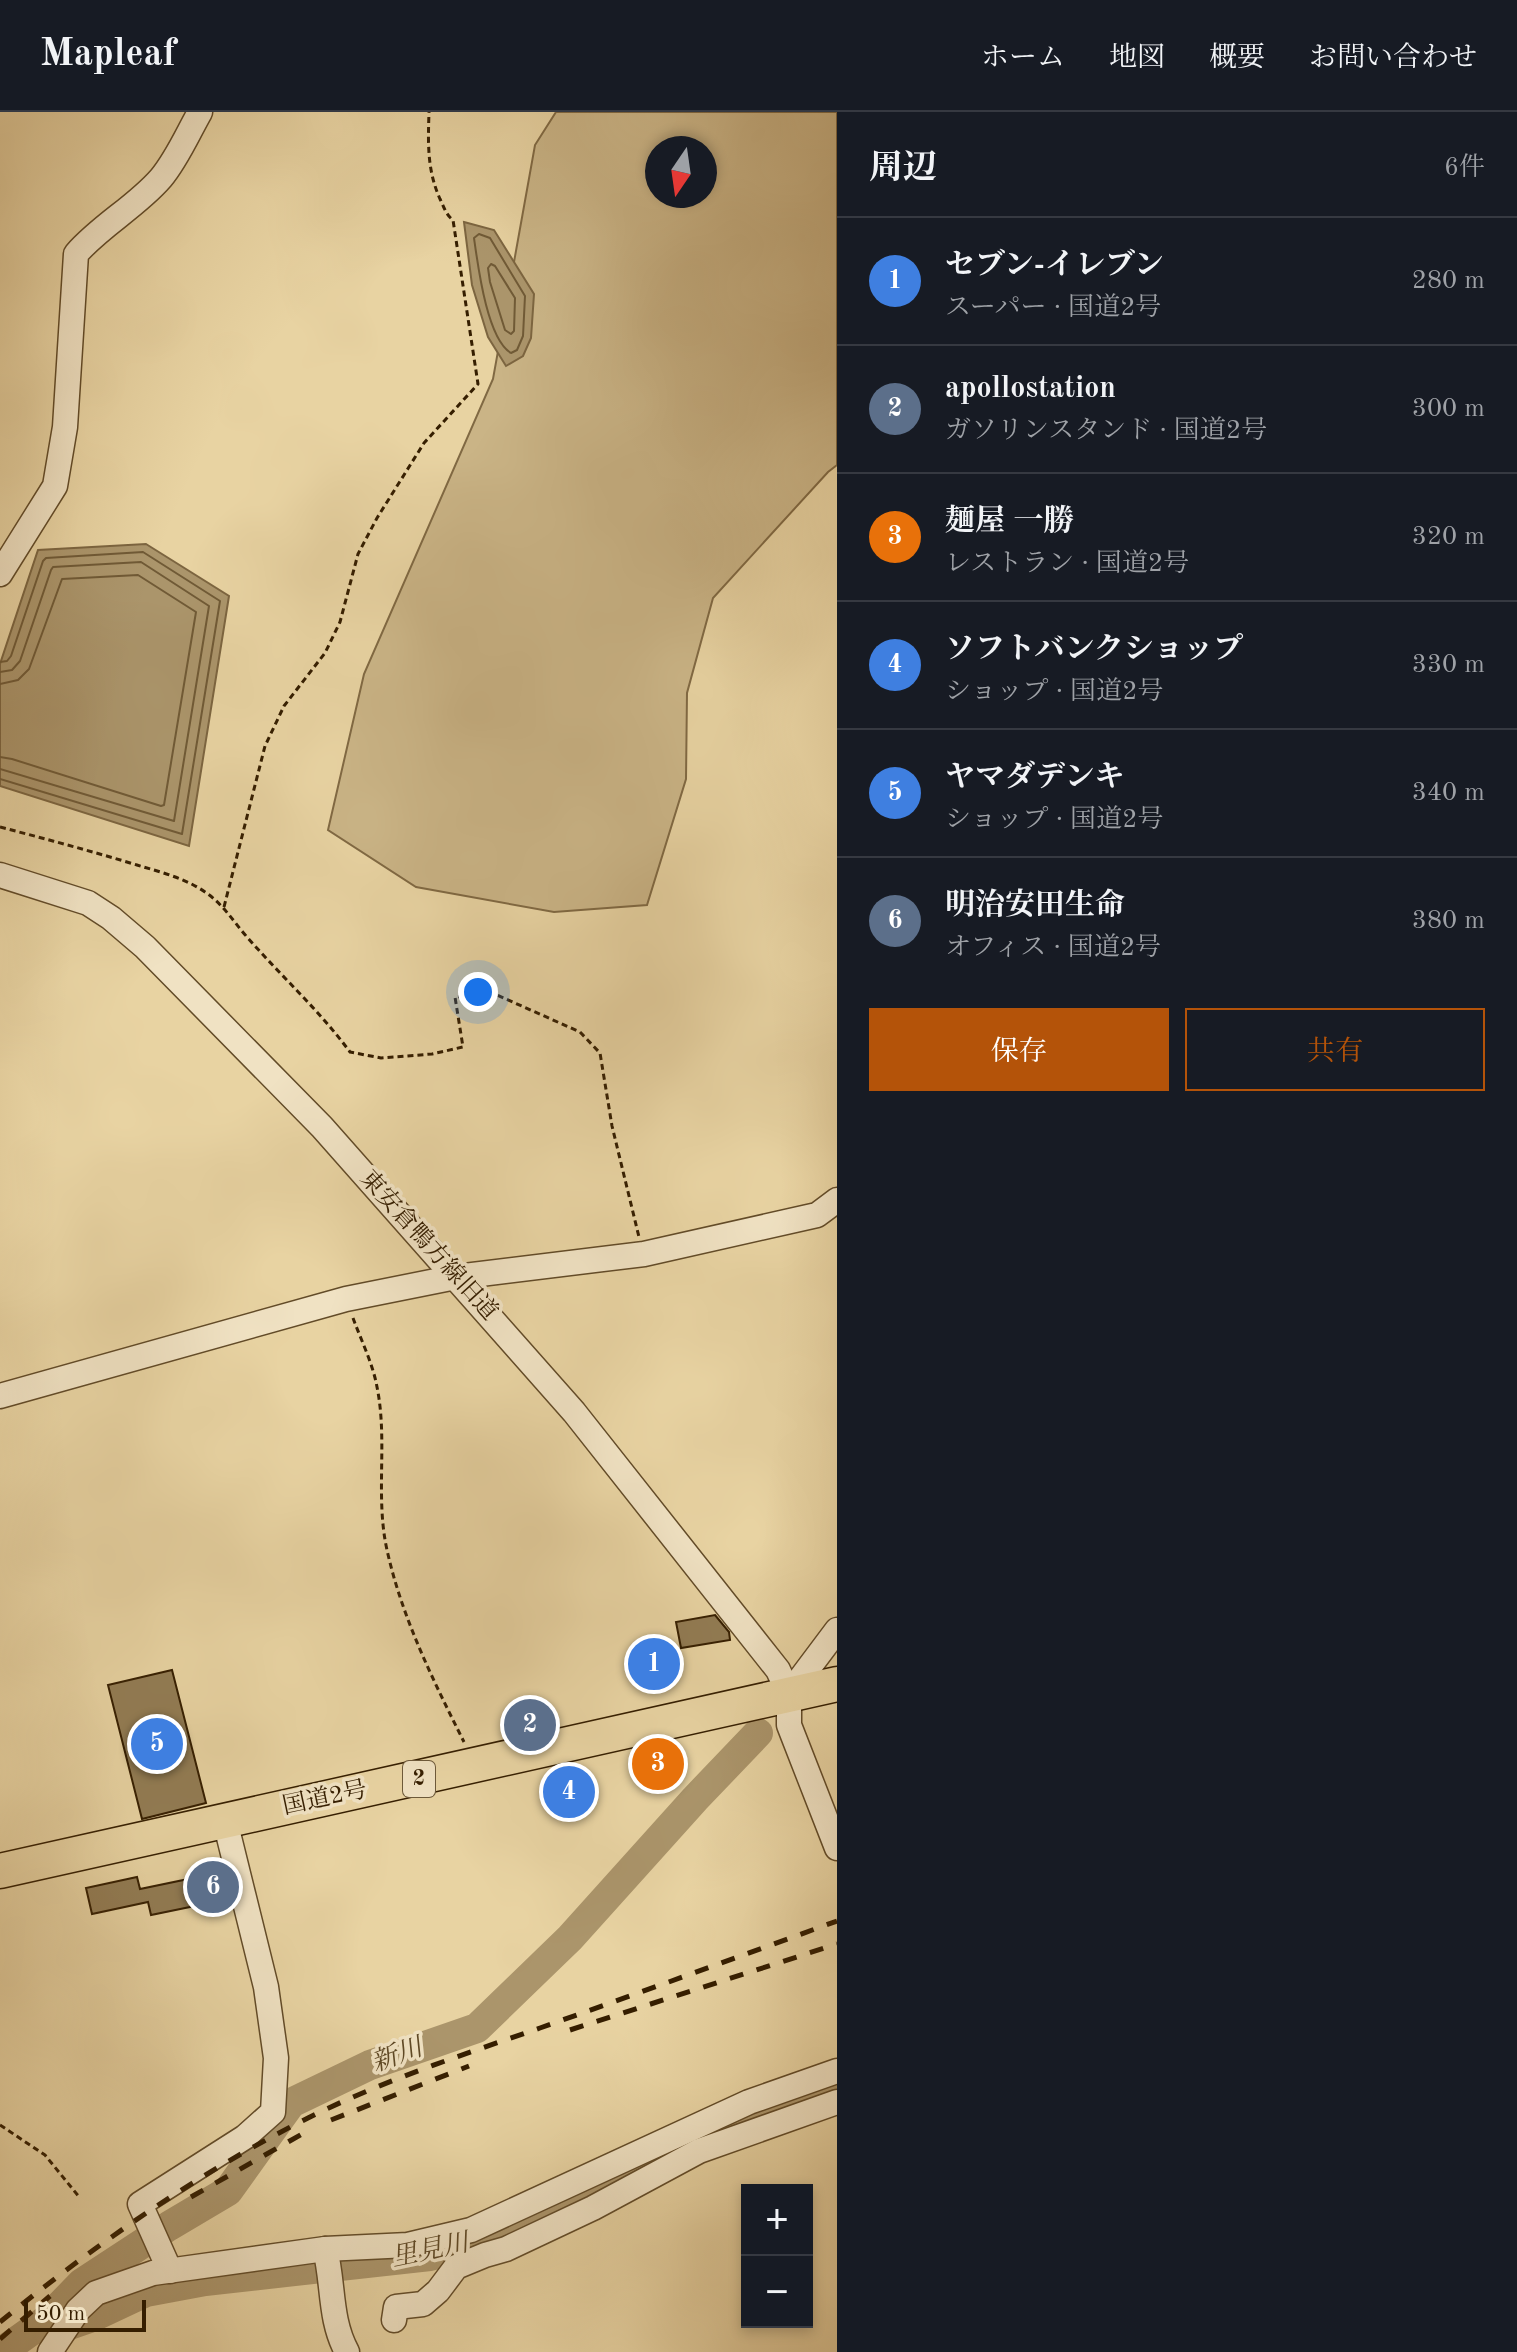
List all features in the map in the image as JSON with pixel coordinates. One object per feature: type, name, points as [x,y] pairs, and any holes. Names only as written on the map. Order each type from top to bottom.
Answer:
[{"type":"highway","name":"国道2号","points":[[0,1871],[837,1684]]},
{"type":"street","points":[[0,574],[55,486],[65,427],[76,254],[161,177],[200,112]]},
{"type":"street","name":"東安倉鴨方線旧道","points":[[0,875],[88,903],[111,918],[145,947],[322,1127],[574,1412],[778,1670],[789,1694]]},
{"type":"street","points":[[0,1396],[346,1299],[456,1277],[644,1254],[817,1215],[837,1200]]},
{"type":"street","points":[[837,1630],[789,1694],[789,1725],[837,1848]]},
{"type":"street","points":[[170,2271],[140,2204],[245,2137],[273,2112],[276,2058],[266,1987],[225,1821]]},
{"type":"street","points":[[50,2352],[78,2310],[96,2293],[153,2273],[408,2245],[471,2230],[749,2102],[837,2071]]},
{"type":"street","points":[[394,2320],[396,2307],[423,2304],[438,2291],[456,2267],[506,2249],[568,2220],[699,2151],[837,2102]]},
{"type":"street","points":[[326,2252],[336,2327],[347,2352]]},
{"type":"path","points":[[224,907],[265,746],[284,706],[325,653],[340,622],[358,554],[377,518],[424,443],[478,384],[453,220],[448,217],[434,185],[428,162],[429,112]]},
{"type":"path","points":[[0,827],[174,876],[204,891],[224,907],[246,937],[287,978],[350,1052],[381,1058],[432,1054],[463,1047],[455,997],[497,995],[580,1032],[600,1053],[612,1126],[644,1254]]},
{"type":"path","points":[[346,1299],[377,1385],[381,1417],[380,1508],[387,1552],[418,1649],[476,1766]]},
{"type":"path","points":[[0,2125],[45,2155],[80,2198]]},
{"type":"shaded area","points":[[556,112],[837,112],[837,465],[713,598],[687,693],[686,779],[647,905],[554,912],[416,887],[328,830],[364,674],[493,379],[535,145]]},
{"type":"water","points":[[464,222],[494,230],[534,294],[531,338],[523,356],[506,366],[488,337],[472,285]]},
{"type":"water","points":[[146,544],[229,596],[189,846],[0,786],[0,664],[38,550]]},
{"type":"building","points":[[715,1615],[729,1632],[730,1640],[681,1648],[676,1622]]},
{"type":"building","points":[[172,1670],[206,1803],[142,1819],[108,1685]]},
{"type":"building","points":[[581,1778],[586,1799],[558,1806],[553,1785]]},
{"type":"building","points":[[222,1872],[229,1899],[151,1915],[148,1902],[92,1914],[86,1888],[137,1877],[140,1889]]},
{"type":"waterway","name":"新川","points":[[10,2346],[45,2321],[82,2283],[228,2191],[291,2103],[370,2065],[477,2028],[570,1938],[758,1733]]},
{"type":"waterway","name":"里見川","points":[[49,2332],[95,2316],[146,2292],[205,2281],[430,2256],[471,2245],[529,2221],[688,2140],[837,2085]]},
{"type":"railway","points":[[0,2322],[149,2211],[227,2162],[308,2118],[422,2069],[837,1921]]},
{"type":"railway","points":[[570,2030],[837,1944]]},
{"type":"railway","points":[[331,2120],[469,2066]]},
{"type":"railway","points":[[191,2197],[302,2134]]},
{"type":"railway","points":[[0,2339],[50,2296]]},
{"type":"place","name":"セブン-イレブン","points":[[654,1664]]},
{"type":"place","name":"apollostation","points":[[530,1725]]},
{"type":"place","name":"ヤマダデンキ","points":[[157,1744]]},
{"type":"place","name":"麺屋 一勝","points":[[658,1764]]},
{"type":"place","name":"ソフトバンクショップ","points":[[569,1792]]},
{"type":"place","name":"明治安田生命","points":[[213,1887]]}]
